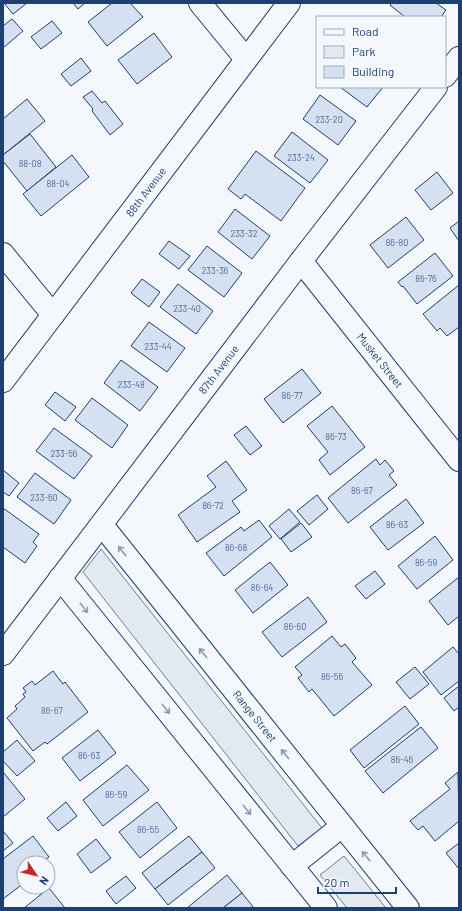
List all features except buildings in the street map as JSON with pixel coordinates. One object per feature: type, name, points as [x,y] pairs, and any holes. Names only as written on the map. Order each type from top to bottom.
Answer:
[{"type":"street","points":[[200,3],[246,59]]},
{"type":"street","name":"88th Avenue","points":[[3,381],[289,3]]},
{"type":"street","points":[[446,75],[459,58]]},
{"type":"street","name":"87th Avenue","points":[[3,654],[301,261],[435,88]]},
{"type":"street","points":[[3,254],[53,315]]},
{"type":"street","name":"Musket Street","points":[[301,261],[459,460]]},
{"type":"street","name":"Range Street","points":[[102,525],[408,908]]},
{"type":"street","points":[[60,578],[326,908]]},
{"type":"street","points":[[292,866],[342,826]]},
{"type":"green space","points":[[101,549],[322,828],[298,846],[83,572]]},
{"type":"green space","points":[[344,856],[386,908],[347,908],[320,875]]}]
